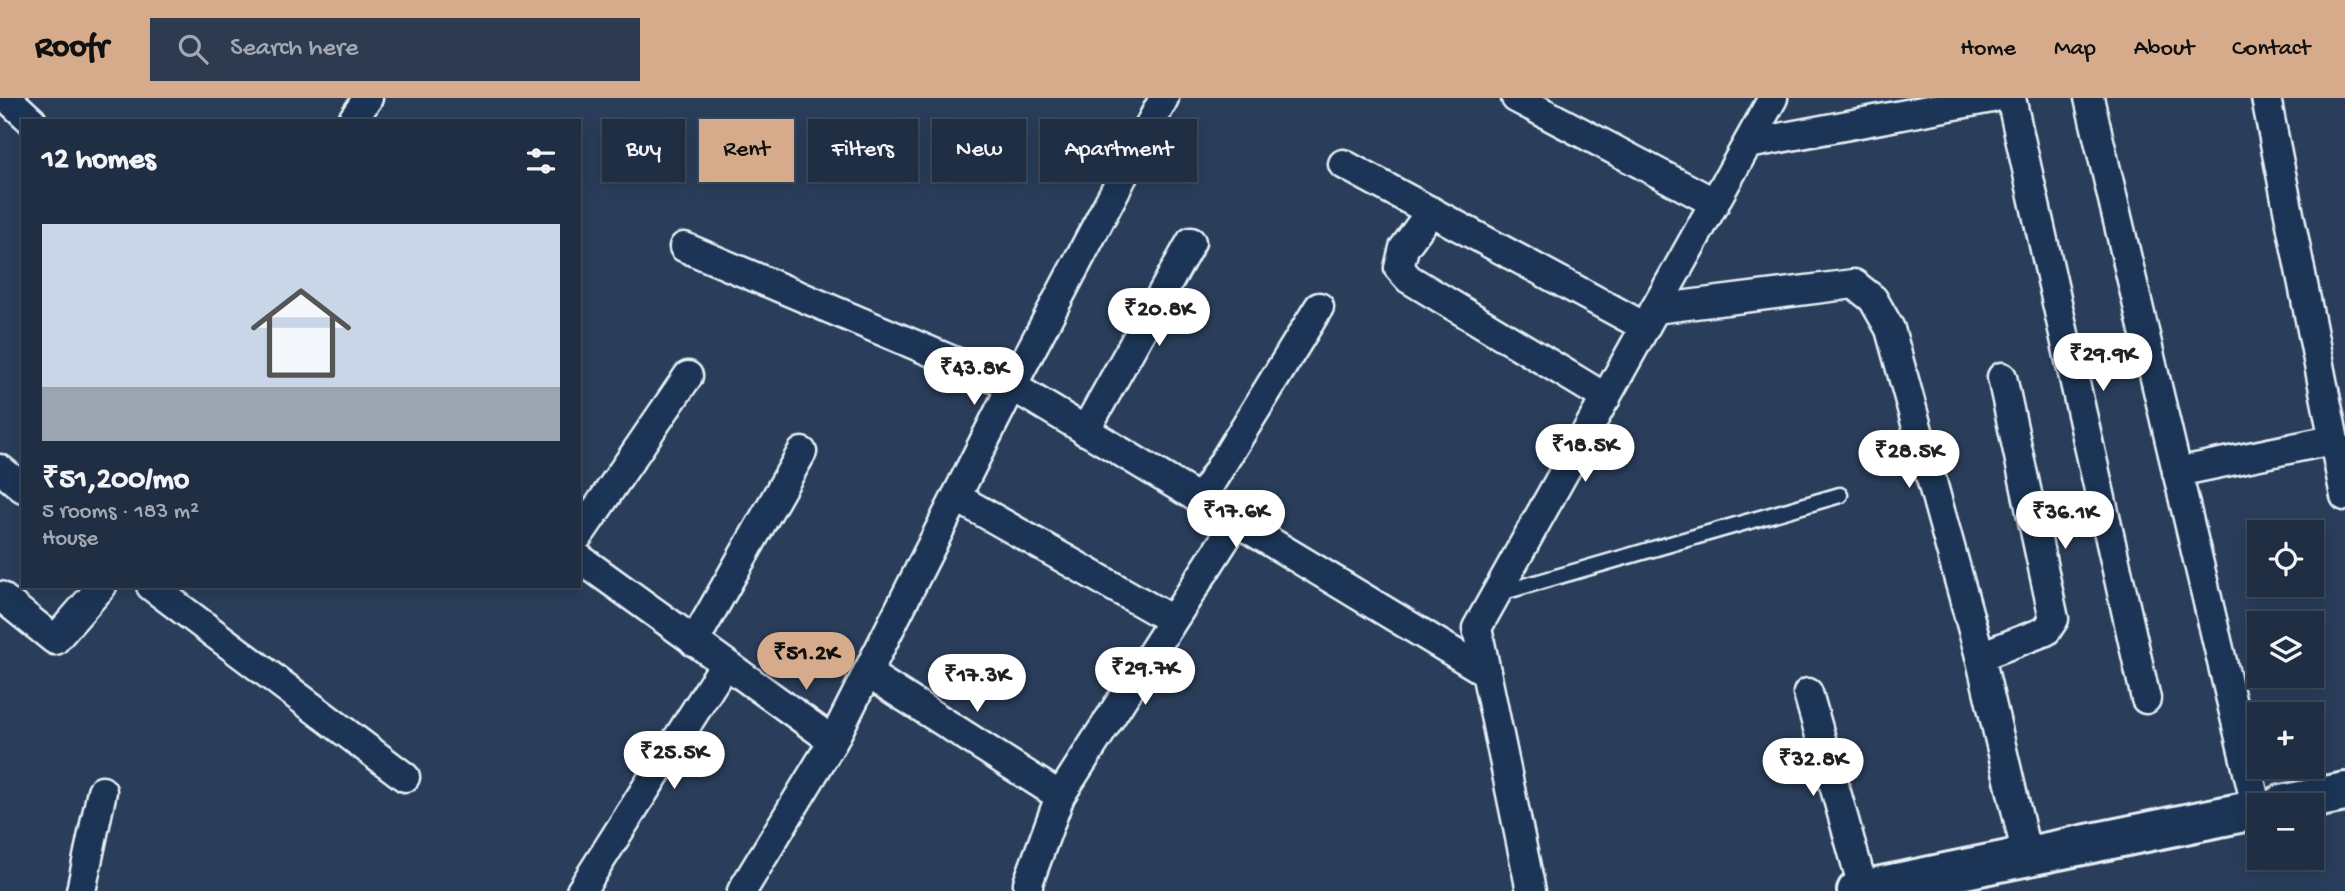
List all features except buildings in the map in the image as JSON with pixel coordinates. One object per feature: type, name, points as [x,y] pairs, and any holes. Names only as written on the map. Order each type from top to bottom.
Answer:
[{"type":"main road","points":[[2324,796],[2345,792]]},
{"type":"main road","points":[[1862,890],[2247,812]]},
{"type":"street","points":[[7,98],[30,119]]},
{"type":"street","points":[[353,119],[368,98]]},
{"type":"street","points":[[742,891],[833,741],[1012,386],[1164,98]]},
{"type":"street","points":[[1516,98],[1715,203]]},
{"type":"street","points":[[1748,144],[1992,98]]},
{"type":"street","points":[[2011,98],[2146,699]]},
{"type":"street","points":[[2089,98],[2178,472],[2262,793]]},
{"type":"street","points":[[2266,98],[2345,496]]},
{"type":"street","points":[[1531,891],[1476,628],[1748,144],[1766,100]]},
{"type":"street","points":[[1343,164],[1431,211],[1650,318],[1854,284],[1873,299],[1891,328],[1980,656],[2027,856]]},
{"type":"street","points":[[1431,211],[1405,248],[1399,268],[1409,279],[1606,398]]},
{"type":"street","points":[[1085,430],[1191,242]]},
{"type":"street","points":[[684,247],[1012,386],[1486,672]]},
{"type":"street","points":[[1200,500],[1319,307]]},
{"type":"street","points":[[581,532],[688,376]]},
{"type":"street","points":[[1980,656],[2046,631],[2054,619],[2002,377]]},
{"type":"street","points":[[2178,472],[2332,440]]},
{"type":"street","points":[[694,642],[802,452]]},
{"type":"street","points":[[0,469],[21,486]]},
{"type":"street","points":[[956,496],[1172,620]]},
{"type":"street","points":[[1028,891],[1028,883],[1060,796],[1236,522]]},
{"type":"street","points":[[581,559],[833,741]]},
{"type":"street","points":[[0,596],[55,640],[100,588]]},
{"type":"street","points":[[154,588],[405,777]]},
{"type":"street","points":[[581,891],[725,664]]},
{"type":"street","points":[[867,673],[1060,796]]},
{"type":"street","points":[[1808,693],[1862,890]]},
{"type":"street","points":[[81,891],[102,791]]},
{"type":"lane","points":[[1496,594],[1840,495]]}]
